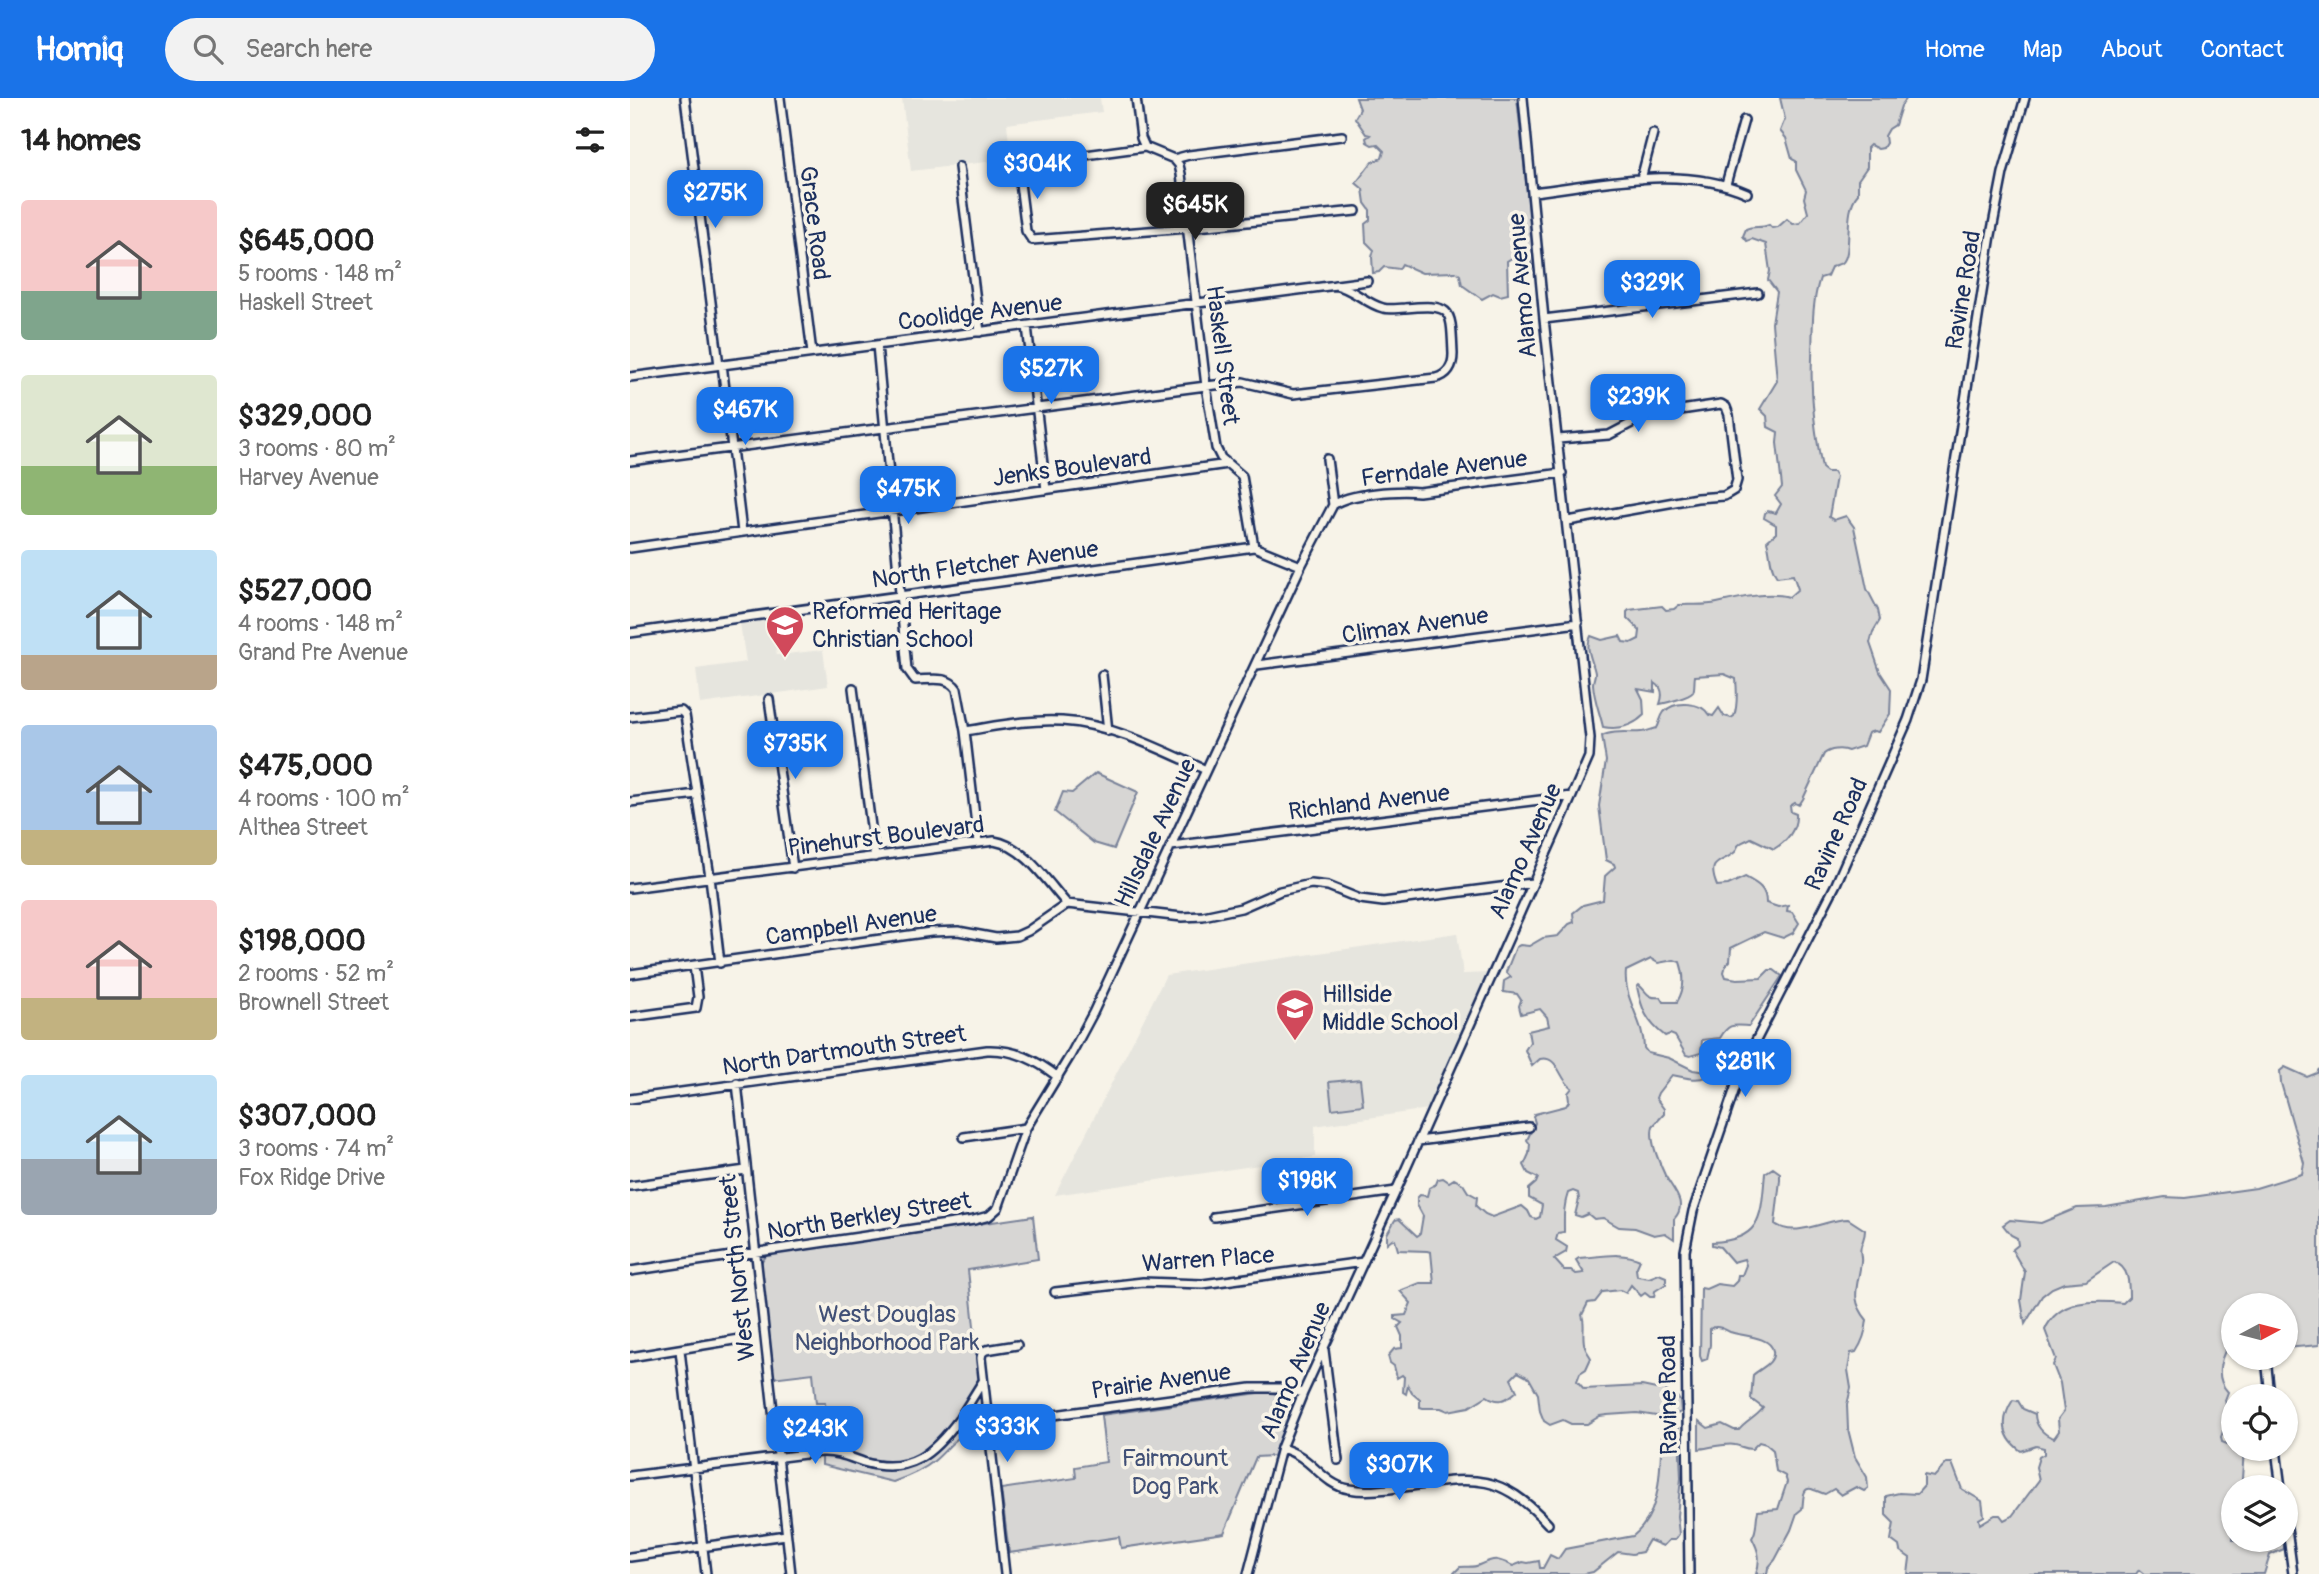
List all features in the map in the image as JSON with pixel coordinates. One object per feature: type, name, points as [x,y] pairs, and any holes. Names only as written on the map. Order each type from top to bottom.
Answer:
[{"type":"street","points":[[685,98],[742,532]]},
{"type":"street","name":"Grace Road","points":[[780,98],[812,353]]},
{"type":"street","points":[[1136,98],[1145,146]]},
{"type":"street","name":"Alamo Avenue","points":[[1248,1574],[1281,1448],[1303,1393],[1572,796],[1590,748],[1522,98]]},
{"type":"street","name":"Ravine Road","points":[[1689,1574],[1685,1251],[1690,1222],[1742,1068],[1836,884],[1908,720],[1921,680],[1993,225],[2006,162],[2025,98]]},
{"type":"street","points":[[1726,184],[1744,120]]},
{"type":"street","points":[[1641,179],[1653,132]]},
{"type":"street","points":[[1342,136],[1174,159],[1145,146],[1024,164],[1019,175],[1027,235],[1032,240],[1187,229],[1356,211]]},
{"type":"street","name":"Haskell Street","points":[[1174,159],[1180,169],[1216,448],[1221,458],[1242,476],[1254,547]]},
{"type":"street","points":[[959,167],[980,331]]},
{"type":"street","points":[[1533,192],[1641,179],[1690,178],[1726,184],[1747,193]]},
{"type":"street","name":"Coolidge Avenue","points":[[630,377],[1367,281]]},
{"type":"street","points":[[630,461],[1206,386],[1243,382],[1293,394],[1436,378],[1448,371],[1453,354],[1451,323],[1450,316],[1443,309],[1431,306],[1382,308],[1348,288],[1335,285]]},
{"type":"street","points":[[1544,319],[1758,293]]},
{"type":"street","points":[[1027,326],[1046,490]]},
{"type":"street","points":[[877,345],[905,661],[908,673],[915,680],[944,679],[954,683],[960,698],[965,731],[978,842]]},
{"type":"street","points":[[1558,439],[1608,435],[1633,421],[1660,412],[1724,405],[1729,415],[1737,480],[1734,490],[1724,496],[1697,498],[1567,521]]},
{"type":"street","points":[[1327,458],[1333,505]]},
{"type":"street","name":"Jenks Boulevard","points":[[630,548],[1228,464]]},
{"type":"street","name":"Ferndale Avenue","points":[[1333,505],[1347,498],[1405,491],[1419,492],[1562,473]]},
{"type":"street","name":"Hillsdale Avenue","points":[[989,1216],[1002,1200],[1027,1128],[1093,1013],[1301,566],[1333,505]]},
{"type":"street","name":"North Fletcher Avenue","points":[[630,633],[1254,547],[1301,566]]},
{"type":"street","name":"Climax Avenue","points":[[1256,666],[1578,623]]},
{"type":"street","points":[[1102,675],[1108,731]]},
{"type":"street","points":[[853,688],[875,858]]},
{"type":"street","points":[[769,699],[793,868]]},
{"type":"street","points":[[630,717],[681,711],[687,719],[720,963]]},
{"type":"street","points":[[965,731],[1037,721],[1073,722],[1151,746],[1206,770]]},
{"type":"street","points":[[630,802],[697,794]]},
{"type":"street","name":"Richland Avenue","points":[[1171,846],[1572,796]]},
{"type":"street","name":"Pinehurst Boulevard","points":[[630,888],[875,858],[978,842],[1004,842],[1032,865],[1067,904]]},
{"type":"street","points":[[1067,904],[1189,917],[1241,908],[1287,888],[1311,884],[1328,886],[1360,900],[1383,902],[1532,883]]},
{"type":"street","name":"Campbell Avenue","points":[[630,974],[931,932],[958,931],[1005,939],[1028,931],[1067,904]]},
{"type":"street","points":[[630,1017],[696,1008],[698,997],[694,966]]},
{"type":"street","name":"North Dartmouth Street","points":[[630,1098],[1002,1050],[1029,1058],[1058,1077]]},
{"type":"street","name":"West North Street","points":[[737,1083],[791,1574]]},
{"type":"street","points":[[1418,1141],[1529,1127]]},
{"type":"street","points":[[964,1137],[1027,1128]]},
{"type":"street","points":[[630,1186],[746,1170]]},
{"type":"street","points":[[1214,1217],[1396,1191]]},
{"type":"street","name":"North Berkley Street","points":[[630,1271],[755,1254],[989,1216]]},
{"type":"street","name":"Warren Place","points":[[1055,1293],[1143,1282],[1202,1284],[1363,1262]]},
{"type":"street","points":[[630,1357],[746,1338]]},
{"type":"street","points":[[1005,1574],[982,1353],[1017,1345]]},
{"type":"street","points":[[680,1350],[706,1574]]},
{"type":"street","points":[[1324,1350],[1338,1460]]},
{"type":"street","points":[[630,1476],[829,1451],[878,1466],[907,1465],[934,1449],[960,1418],[983,1381]]},
{"type":"street","name":"Prairie Avenue","points":[[960,1418],[974,1416],[988,1424],[1251,1388],[1280,1388],[1303,1393]]},
{"type":"street","points":[[1281,1448],[1300,1456],[1329,1480],[1347,1489],[1370,1491],[1462,1480],[1486,1482],[1519,1496],[1548,1524]]},
{"type":"street","points":[[630,1558],[786,1535]]},
{"type":"street","points":[[2290,1552],[2293,1574]]},
{"type":"shaded area","points":[[902,98],[1100,98],[1102,112],[1007,124],[1011,159],[911,171]]},
{"type":"shaded area","name":"Reformed Heritage Christian School","points":[[771,613],[777,655],[823,650],[828,686],[700,704],[696,669],[746,662],[739,617]]},
{"type":"shaded area","name":"Hillside Middle School","points":[[1457,933],[1463,974],[1489,973],[1428,1109],[1315,1126],[1315,1157],[1055,1195],[1166,975]]},
{"type":"green space","points":[[1356,98],[1517,98],[1535,266],[1533,268],[1528,256],[1515,256],[1507,261],[1508,294],[1500,296],[1493,293],[1482,299],[1462,285],[1460,275],[1456,272],[1422,273],[1402,264],[1399,269],[1384,267],[1373,273],[1374,250],[1366,242],[1365,224],[1370,220],[1370,210],[1365,203],[1363,189],[1356,183],[1372,162],[1382,158],[1384,151],[1377,144],[1367,142],[1366,138],[1370,135],[1366,134],[1355,118],[1360,109]]},
{"type":"green space","points":[[1780,98],[1907,98],[1901,106],[1895,125],[1885,136],[1886,143],[1883,148],[1870,145],[1867,148],[1867,167],[1858,180],[1858,194],[1850,211],[1845,258],[1842,263],[1831,267],[1827,276],[1820,278],[1815,298],[1813,328],[1812,387],[1817,441],[1822,468],[1833,472],[1836,477],[1829,517],[1834,520],[1846,516],[1854,527],[1867,589],[1880,620],[1870,643],[1880,672],[1891,689],[1890,714],[1878,732],[1868,733],[1863,746],[1848,751],[1832,750],[1824,754],[1803,799],[1799,805],[1795,803],[1790,806],[1791,812],[1796,814],[1796,820],[1793,830],[1783,843],[1774,849],[1751,838],[1739,844],[1735,852],[1714,867],[1717,886],[1728,885],[1745,877],[1760,887],[1765,894],[1766,903],[1778,907],[1788,905],[1787,911],[1792,912],[1799,923],[1793,933],[1783,938],[1764,932],[1731,948],[1730,961],[1724,972],[1726,977],[1761,978],[1769,970],[1782,976],[1749,1026],[1729,1027],[1720,1038],[1702,1040],[1701,1053],[1686,1055],[1675,1036],[1665,1036],[1649,1020],[1637,987],[1639,985],[1651,996],[1661,997],[1664,1002],[1677,1002],[1683,982],[1680,962],[1674,960],[1658,963],[1651,959],[1626,971],[1628,991],[1641,1028],[1644,1048],[1648,1053],[1669,1058],[1693,1070],[1707,1072],[1707,1077],[1698,1079],[1672,1075],[1656,1098],[1664,1109],[1664,1114],[1653,1126],[1653,1144],[1665,1175],[1680,1202],[1674,1219],[1674,1239],[1665,1233],[1654,1235],[1635,1228],[1619,1227],[1603,1218],[1594,1219],[1588,1214],[1581,1217],[1575,1215],[1579,1199],[1578,1193],[1573,1191],[1568,1193],[1565,1203],[1564,1232],[1558,1233],[1556,1240],[1567,1247],[1566,1252],[1554,1259],[1564,1270],[1571,1270],[1576,1274],[1584,1273],[1576,1260],[1579,1258],[1610,1255],[1633,1257],[1640,1260],[1636,1269],[1637,1276],[1649,1278],[1659,1274],[1666,1277],[1666,1284],[1655,1291],[1654,1297],[1645,1293],[1641,1296],[1631,1285],[1626,1293],[1620,1290],[1603,1292],[1595,1302],[1588,1303],[1582,1315],[1584,1343],[1591,1358],[1577,1381],[1584,1389],[1664,1387],[1671,1397],[1677,1397],[1680,1401],[1681,1412],[1669,1418],[1637,1413],[1600,1416],[1587,1424],[1571,1424],[1563,1420],[1550,1425],[1544,1421],[1538,1394],[1529,1378],[1518,1372],[1511,1379],[1517,1391],[1506,1399],[1495,1400],[1487,1396],[1469,1407],[1448,1411],[1441,1408],[1423,1408],[1408,1386],[1406,1394],[1403,1392],[1404,1377],[1402,1375],[1397,1378],[1388,1356],[1394,1349],[1402,1348],[1402,1336],[1398,1327],[1402,1323],[1395,1319],[1395,1316],[1406,1315],[1411,1303],[1400,1291],[1420,1283],[1434,1283],[1431,1252],[1398,1250],[1395,1240],[1387,1243],[1387,1234],[1395,1220],[1399,1219],[1417,1236],[1420,1234],[1423,1216],[1417,1205],[1417,1198],[1420,1195],[1427,1196],[1429,1188],[1443,1178],[1449,1182],[1454,1179],[1463,1184],[1468,1192],[1477,1197],[1476,1206],[1492,1217],[1522,1206],[1531,1217],[1540,1217],[1542,1205],[1529,1198],[1529,1189],[1538,1178],[1528,1173],[1524,1165],[1529,1154],[1530,1144],[1527,1140],[1535,1123],[1533,1116],[1566,1106],[1569,1101],[1568,1093],[1572,1088],[1551,1061],[1540,1059],[1532,1066],[1525,1050],[1530,1042],[1528,1031],[1549,1026],[1547,1017],[1540,1009],[1521,1014],[1521,1000],[1517,994],[1503,992],[1504,981],[1511,977],[1506,972],[1516,947],[1529,946],[1543,938],[1558,936],[1574,922],[1573,913],[1583,905],[1603,900],[1605,876],[1615,867],[1606,860],[1599,806],[1606,761],[1602,736],[1657,728],[1664,712],[1681,704],[1701,707],[1713,716],[1719,708],[1724,716],[1731,718],[1735,712],[1736,679],[1724,674],[1695,676],[1694,691],[1678,700],[1660,704],[1662,692],[1655,683],[1655,692],[1638,689],[1643,699],[1644,715],[1625,726],[1603,727],[1593,683],[1595,673],[1588,645],[1591,636],[1602,640],[1620,636],[1623,642],[1631,643],[1639,639],[1640,631],[1627,618],[1629,610],[1662,606],[1666,610],[1679,605],[1712,604],[1763,595],[1789,597],[1798,589],[1793,575],[1777,577],[1774,573],[1767,541],[1776,533],[1776,525],[1764,518],[1768,511],[1776,513],[1781,504],[1775,496],[1782,487],[1778,432],[1768,427],[1767,416],[1760,409],[1777,381],[1772,323],[1777,292],[1768,280],[1770,271],[1766,244],[1752,239],[1747,241],[1743,236],[1746,229],[1769,225],[1772,228],[1778,227],[1787,219],[1793,224],[1800,223],[1808,213],[1804,198],[1806,190],[1796,170],[1796,161],[1792,159],[1786,138],[1780,131],[1785,119]]},
{"type":"green space","points":[[1096,773],[1138,792],[1114,849],[1094,843],[1055,812],[1063,792],[1072,793]]},
{"type":"green space","points":[[2285,1067],[2307,1077],[2317,1073],[2319,1069],[2319,1345],[2298,1347],[2298,1293],[2221,1293],[2221,1461],[2243,1461],[2242,1475],[2221,1475],[2221,1552],[2277,1552],[2270,1555],[2264,1574],[2144,1574],[2139,1570],[2136,1574],[1908,1574],[1910,1558],[1891,1540],[1894,1523],[1886,1515],[1886,1496],[1899,1493],[1917,1494],[1924,1486],[1924,1475],[1934,1477],[1947,1463],[1952,1463],[1962,1489],[1982,1501],[1984,1516],[1979,1519],[1980,1524],[1995,1515],[2000,1515],[2004,1520],[2012,1516],[2039,1480],[2036,1467],[2039,1457],[2044,1454],[2044,1448],[2036,1446],[2021,1451],[2015,1446],[2005,1428],[2009,1407],[2013,1400],[2018,1401],[2023,1409],[2035,1414],[2036,1422],[2043,1432],[2054,1438],[2059,1431],[2058,1419],[2064,1411],[2060,1383],[2053,1365],[2056,1359],[2045,1330],[2059,1312],[2068,1307],[2089,1302],[2123,1303],[2129,1297],[2125,1272],[2114,1262],[2086,1281],[2064,1283],[2052,1288],[2042,1296],[2025,1324],[2021,1300],[2025,1272],[2012,1250],[2018,1245],[2017,1238],[2003,1225],[2010,1220],[2041,1223],[2077,1208],[2106,1207],[2165,1197],[2185,1198],[2256,1188],[2302,1174],[2304,1163],[2280,1071]]},
{"type":"green space","points":[[1360,1079],[1363,1105],[1332,1109],[1329,1082]]},
{"type":"green space","points":[[1773,1168],[1780,1173],[1775,1224],[1792,1230],[1848,1219],[1865,1230],[1860,1248],[1856,1299],[1867,1320],[1860,1345],[1856,1352],[1851,1353],[1848,1370],[1851,1388],[1847,1405],[1848,1429],[1855,1457],[1867,1477],[1868,1488],[1864,1491],[1856,1487],[1841,1495],[1834,1489],[1825,1494],[1807,1489],[1802,1509],[1797,1513],[1791,1530],[1767,1574],[1756,1574],[1758,1556],[1752,1538],[1758,1511],[1778,1509],[1787,1482],[1785,1476],[1776,1471],[1773,1450],[1766,1444],[1759,1442],[1752,1449],[1722,1445],[1699,1449],[1699,1421],[1708,1428],[1722,1424],[1739,1430],[1758,1414],[1763,1408],[1751,1399],[1753,1375],[1772,1359],[1773,1351],[1767,1342],[1761,1339],[1714,1327],[1710,1329],[1707,1359],[1702,1361],[1701,1288],[1706,1289],[1717,1284],[1732,1286],[1738,1275],[1742,1275],[1746,1265],[1744,1259],[1733,1262],[1720,1247],[1712,1245],[1712,1242],[1741,1236],[1756,1223],[1760,1213],[1765,1173]]},
{"type":"green space","name":"West Douglas Neighborhood Park","points":[[1033,1216],[1038,1259],[968,1270],[985,1429],[961,1436],[929,1465],[893,1482],[822,1465],[822,1456],[830,1456],[825,1403],[816,1403],[813,1373],[772,1378],[761,1263],[767,1255]]},
{"type":"green space","name":"Fairmount Dog Park","points":[[1266,1392],[1297,1398],[1273,1456],[1256,1457],[1224,1533],[1121,1548],[1119,1537],[1009,1553],[1001,1489],[1076,1478],[1075,1467],[1106,1462],[1101,1415]]},
{"type":"green space","points":[[1677,1426],[1679,1431],[1681,1478],[1677,1516],[1679,1534],[1675,1540],[1669,1540],[1663,1546],[1649,1540],[1642,1552],[1618,1552],[1593,1572],[1584,1574],[1453,1574],[1460,1567],[1496,1560],[1513,1566],[1539,1561],[1540,1568],[1543,1568],[1550,1555],[1558,1559],[1565,1549],[1633,1536],[1643,1525],[1655,1500],[1663,1429]]},
{"type":"place","name":"Reformed Heritage Christian School","points":[[785,659]]},
{"type":"place","name":"Hillside Middle School","points":[[1295,1042]]}]
